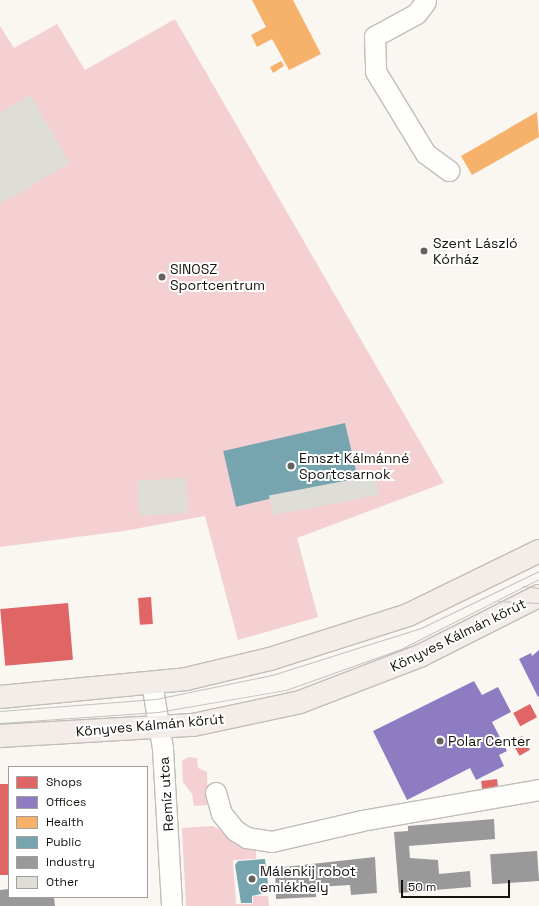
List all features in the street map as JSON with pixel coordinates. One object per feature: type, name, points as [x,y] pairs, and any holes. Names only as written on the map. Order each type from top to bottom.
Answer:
[{"type":"main road","points":[[2,695],[152,683],[232,668],[373,627],[482,582],[539,551]]},
{"type":"main road","name":"Könyves Kálmán körút","points":[[0,736],[160,727],[241,717],[345,687],[420,656],[539,596]]},
{"type":"street","points":[[430,1],[417,14],[375,37],[376,72],[426,154],[449,171]]},
{"type":"street","name":"Remíz utca","points":[[152,683],[160,727],[172,906]]},
{"type":"street","points":[[216,793],[228,823],[247,838],[272,842],[312,827],[535,781]]},
{"type":"shaded area","name":"SINOSZ Sportcentrum","points":[[175,19],[444,483],[297,538],[318,617],[238,640],[205,516],[124,531],[0,547],[0,26],[14,48],[57,24],[85,70]]},
{"type":"shaded area","points":[[188,757],[197,758],[198,768],[207,772],[208,805],[194,806],[192,794],[183,782],[182,761]]},
{"type":"shaded area","points":[[213,826],[234,837],[256,842],[256,859],[233,860],[236,904],[253,904],[253,896],[268,896],[269,906],[186,906],[182,828]]},
{"type":"building: Shops","points":[[151,597],[153,624],[140,625],[138,598]]},
{"type":"building: Shops","points":[[68,603],[73,660],[5,666],[0,609]]},
{"type":"building: Shops","points":[[530,704],[537,717],[520,726],[513,713]]},
{"type":"building: Shops","points":[[522,736],[530,750],[520,756],[512,742]]},
{"type":"building: Shops","points":[[497,779],[498,787],[482,789],[481,781]]},
{"type":"building: Shops","points":[[0,784],[8,784],[8,875],[0,875]]},
{"type":"building: Offices","points":[[539,650],[538,697],[519,659],[531,653],[532,656]]},
{"type":"building: Offices","name":"Polar Center","points":[[474,681],[482,695],[498,687],[511,712],[492,722],[507,751],[499,755],[504,766],[476,780],[470,768],[407,800],[373,731]]},
{"type":"building: Health","points":[[252,0],[293,0],[321,54],[289,70],[272,39],[257,47],[251,35],[266,27]]},
{"type":"building: Health","points":[[281,61],[284,66],[273,73],[270,67]]},
{"type":"building: Health","points":[[537,112],[539,137],[472,175],[461,156]]},
{"type":"building: Public","name":"Emszt Kálmánné Sportcsarnok","points":[[345,423],[358,479],[236,507],[223,451]]},
{"type":"building: Public","name":"Málenkij robot emlékhely","points":[[265,859],[269,892],[252,896],[252,903],[241,903],[235,865],[238,861]]},
{"type":"building: Industry","points":[[494,819],[495,839],[409,846],[410,858],[438,860],[439,874],[470,871],[471,887],[399,893],[394,832],[408,831],[408,826]]},
{"type":"building: Industry","points":[[537,851],[539,881],[492,884],[490,854]]},
{"type":"building: Industry","points":[[375,857],[377,893],[351,895],[350,885],[316,887],[316,897],[276,899],[275,868]]},
{"type":"building: Industry","points":[[8,889],[8,898],[54,898],[55,906],[0,906],[0,890]]},
{"type":"building: Other","points":[[30,95],[70,163],[0,204],[0,113]]},
{"type":"building: Other","points":[[375,475],[379,495],[273,515],[269,496]]},
{"type":"building: Other","points":[[186,478],[188,513],[139,516],[137,481]]},
{"type":"tram line","points":[[0,711],[156,699],[272,675],[421,628],[539,571]]},
{"type":"tram line","points":[[0,723],[158,712],[286,690],[401,649],[539,579]]},
{"type":"tram line","points":[[523,586],[539,588]]},
{"type":"tram line","points":[[498,601],[539,603]]},
{"type":"place","name":"Szent László Kórház","points":[[424,251]]},
{"type":"place","name":"SINOSZ Sportcentrum","points":[[162,277]]},
{"type":"place","name":"Emszt Kálmánné Sportcsarnok","points":[[291,466]]},
{"type":"place","name":"Polar Center","points":[[440,741]]},
{"type":"place","name":"Málenkij robot emlékhely","points":[[252,879]]}]
